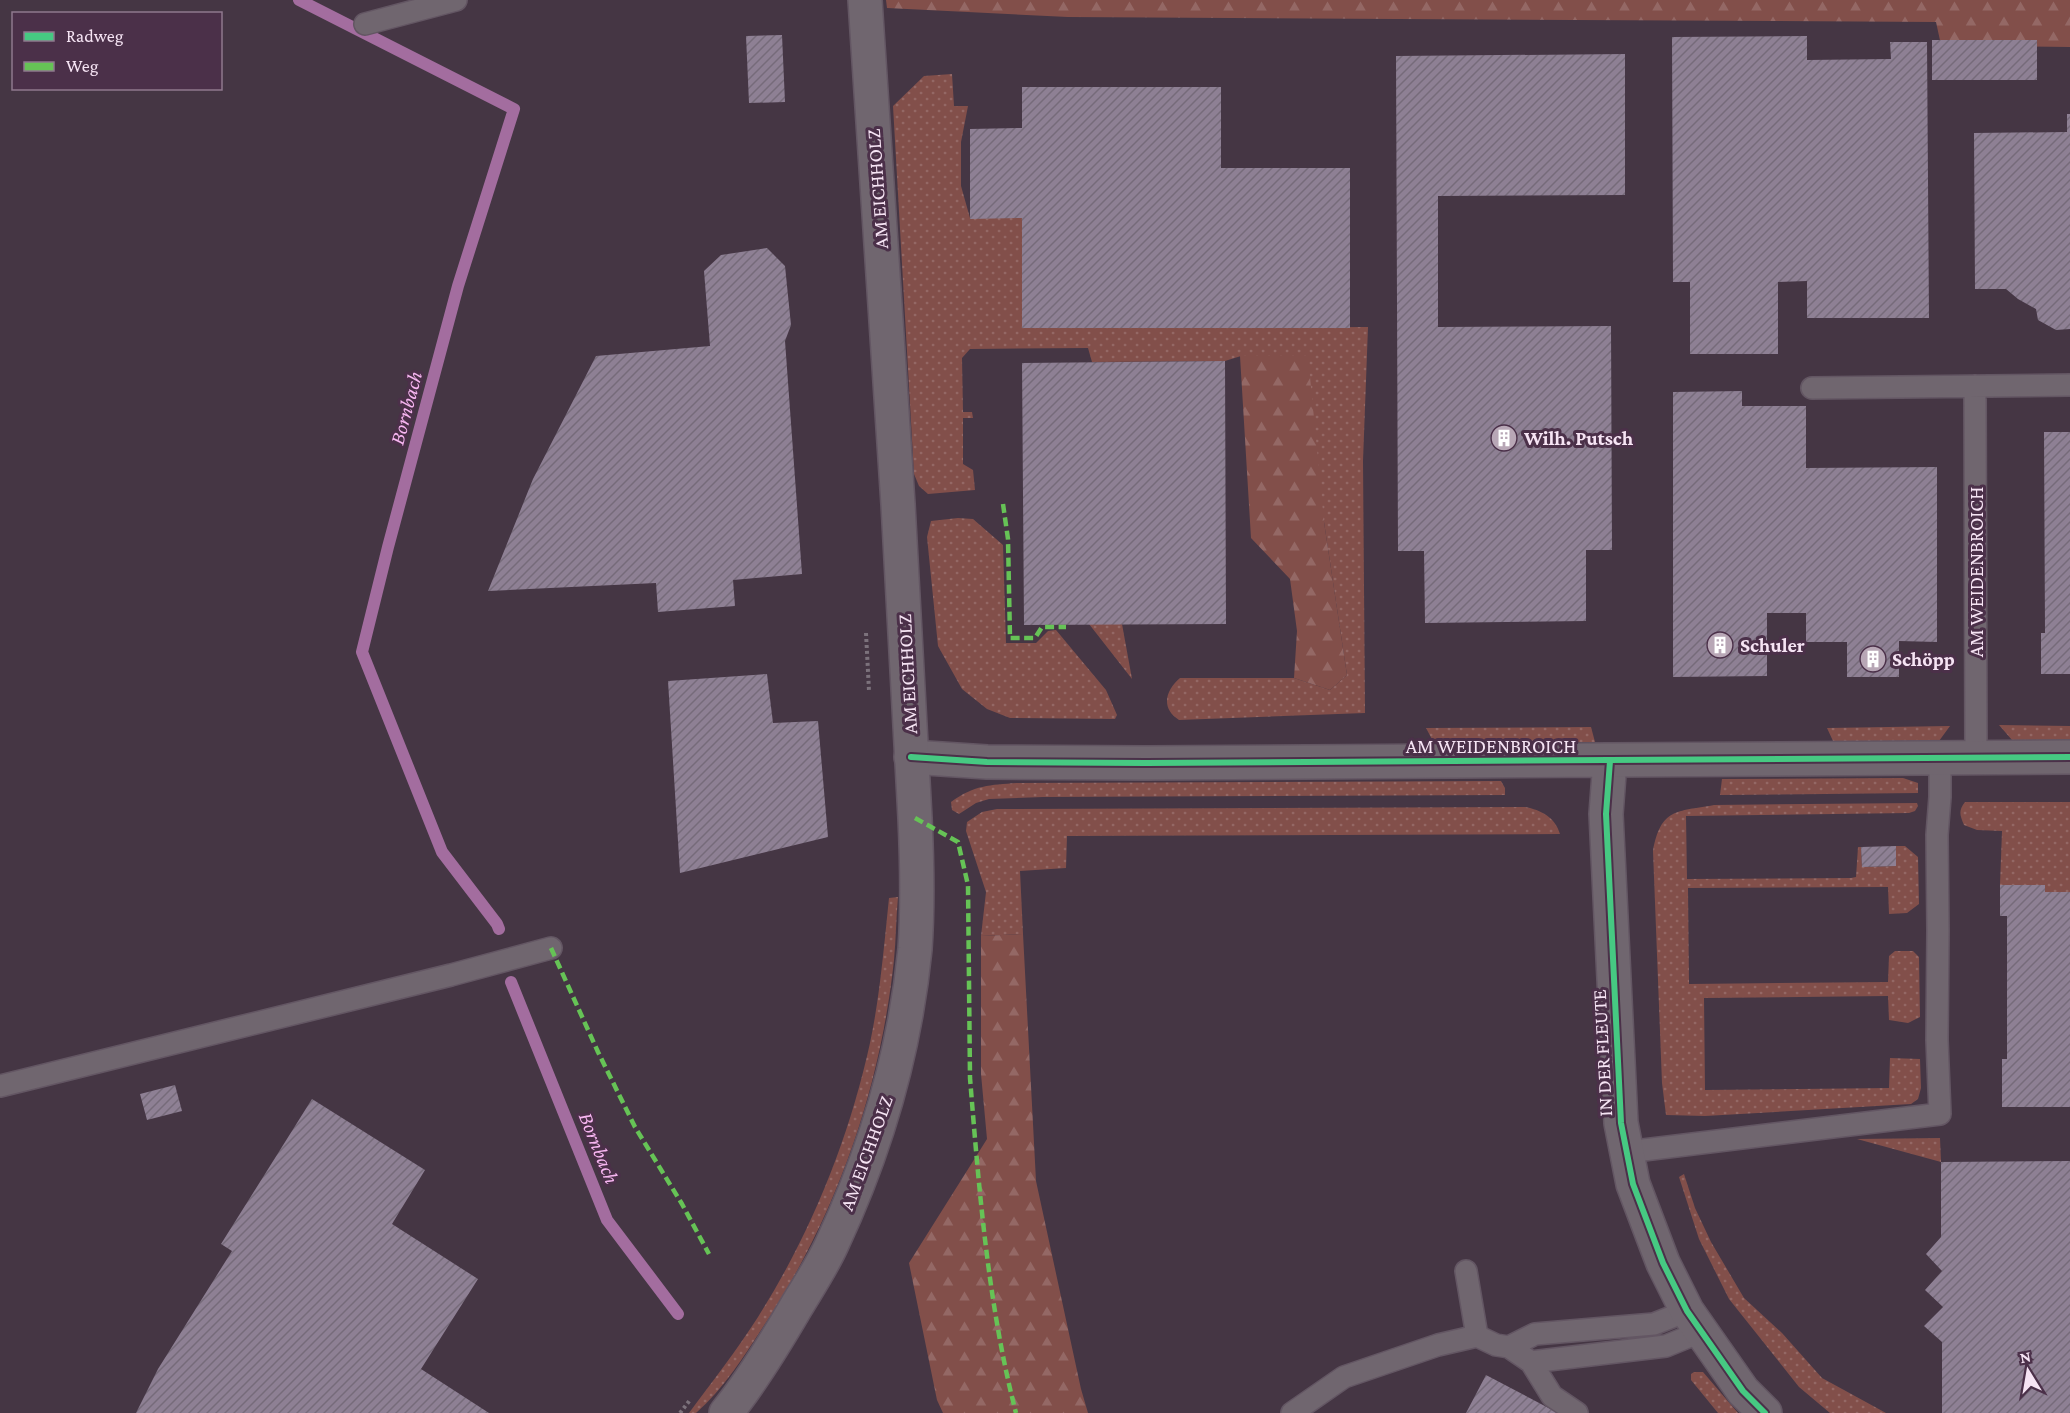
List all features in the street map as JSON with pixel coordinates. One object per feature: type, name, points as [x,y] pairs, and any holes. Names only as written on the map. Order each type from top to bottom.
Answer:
[{"type":"street","name":"AM EICHHOLZ","points":[[726,1413],[782,1331],[831,1246],[862,1172],[887,1098],[905,1022],[915,948],[917,854],[898,504],[865,0]]},
{"type":"street","name":"AM WEIDENBROICH","points":[[911,757],[987,762],[2070,758]]},
{"type":"street","name":"IN DER FLEUTE","points":[[1610,761],[1606,813],[1621,1123],[1633,1184],[1667,1271],[1694,1322],[1743,1391],[1765,1413]]},
{"type":"lane","points":[[365,24],[456,0]]},
{"type":"lane","points":[[1812,388],[2070,385]]},
{"type":"lane","name":"AM WEIDENBROICH","points":[[1976,386],[1976,758]]},
{"type":"lane","points":[[1627,1152],[1940,1114],[1937,1040],[1936,835],[1940,797],[1940,759]]},
{"type":"lane","points":[[0,1086],[451,975],[551,948]]},
{"type":"lane","points":[[1466,1271],[1477,1336]]},
{"type":"lane","points":[[1509,1347],[1535,1334],[1694,1322]]},
{"type":"lane","points":[[1531,1362],[1666,1346],[1694,1322]]},
{"type":"lane","points":[[1292,1413],[1344,1377],[1438,1346],[1477,1336],[1496,1345],[1509,1347],[1531,1362],[1552,1396],[1577,1413]]},
{"type":"path","points":[[865,626],[869,695]]},
{"type":"path","points":[[680,1413],[694,1395]]},
{"type":"green space","points":[[886,0],[2070,0],[2070,47],[1941,45],[1936,22],[1068,17],[887,8]]},
{"type":"green space","points":[[952,74],[954,106],[968,106],[961,142],[961,186],[970,218],[1022,218],[1178,328],[1368,327],[1363,461],[1365,713],[1179,720],[1167,705],[1171,688],[1180,678],[1294,678],[1330,690],[1347,675],[1324,522],[1241,356],[1225,361],[1092,362],[1088,348],[970,349],[962,358],[963,412],[972,412],[973,418],[963,418],[963,464],[973,470],[975,490],[928,494],[919,486],[914,474],[893,106],[924,76]]},
{"type":"green space","points":[[1240,356],[1308,356],[1324,522],[1347,675],[1330,690],[1294,678],[1297,631],[1290,579],[1251,538]]},
{"type":"green space","points":[[973,519],[1003,545],[1006,643],[1036,643],[1048,631],[1056,630],[1106,690],[1117,715],[1115,719],[1010,718],[987,709],[962,689],[938,646],[927,537],[931,521]]},
{"type":"green space","points":[[1089,624],[1122,624],[1132,679]]},
{"type":"green space","points":[[1999,725],[2070,726],[2070,740],[2012,740]]},
{"type":"green space","points":[[1950,726],[1939,741],[1833,741],[1827,728]]},
{"type":"green space","points":[[1591,727],[1595,742],[1434,743],[1426,728]]},
{"type":"green space","points":[[1903,778],[1918,783],[1918,793],[1720,795],[1722,779]]},
{"type":"green space","points":[[1501,781],[1505,788],[1505,795],[1043,797],[989,799],[976,803],[959,814],[952,810],[951,802],[975,789],[990,785],[1017,783]]},
{"type":"green space","points":[[1965,802],[2070,802],[2070,892],[2045,892],[2044,885],[2000,885],[2002,831],[1977,830],[1964,825],[1960,813]]},
{"type":"green space","points":[[1917,803],[1915,811],[1909,813],[1686,816],[1687,879],[1851,878],[1856,877],[1858,847],[1861,847],[1862,867],[1896,866],[1896,846],[1905,846],[1918,857],[1919,904],[1907,913],[1889,914],[1888,887],[1688,888],[1689,984],[1888,982],[1889,956],[1895,951],[1913,951],[1919,957],[1920,1017],[1908,1023],[1889,1020],[1888,996],[1704,998],[1705,1090],[1889,1088],[1890,1058],[1920,1059],[1921,1088],[1918,1099],[1911,1104],[1705,1116],[1666,1115],[1662,1083],[1653,851],[1656,837],[1666,819],[1680,811],[1714,805]]},
{"type":"green space","points":[[1525,807],[1547,815],[1555,823],[1560,834],[1067,836],[1066,868],[1020,871],[1023,934],[981,936],[986,892],[966,831],[967,822],[982,812],[997,809]]},
{"type":"green space","points":[[898,897],[894,960],[878,1057],[866,1105],[833,1197],[789,1285],[748,1350],[706,1403],[696,1413],[689,1413],[758,1317],[795,1252],[826,1184],[851,1114],[870,1043],[889,898]]},
{"type":"green space","points":[[1023,934],[1036,1181],[1088,1413],[943,1413],[937,1400],[909,1263],[987,1139],[981,1074],[981,936]]},
{"type":"green space","points":[[1940,1138],[1941,1162],[1857,1139]]},
{"type":"green space","points":[[1684,1174],[1695,1208],[1711,1242],[1744,1298],[1782,1333],[1822,1378],[1886,1413],[1830,1413],[1799,1387],[1729,1299],[1699,1239],[1679,1177]]},
{"type":"green space","points":[[1703,1372],[1738,1413],[1718,1413],[1691,1380],[1691,1374]]},
{"type":"building","points":[[782,35],[785,102],[749,103],[746,36]]},
{"type":"building","points":[[1807,36],[1807,60],[1891,59],[1890,42],[1927,42],[1929,318],[1807,318],[1807,281],[1778,282],[1778,354],[1690,354],[1690,282],[1673,282],[1672,37]]},
{"type":"building","points":[[1932,40],[2037,40],[2037,80],[1932,80]]},
{"type":"building","name":"Wilh. Putsch","points":[[1625,54],[1625,195],[1438,196],[1438,327],[1611,326],[1612,550],[1586,550],[1586,621],[1425,623],[1424,551],[1398,551],[1396,56]]},
{"type":"building","points":[[1022,87],[1221,87],[1221,168],[1350,168],[1350,328],[1022,328],[1022,218],[970,219],[970,129],[1022,128]]},
{"type":"building","points":[[2067,114],[2070,114],[2070,329],[2056,330],[2038,320],[2036,309],[2006,289],[1975,289],[1974,133],[2067,132]]},
{"type":"building","points":[[767,248],[785,266],[791,325],[785,341],[802,574],[733,580],[735,606],[658,612],[656,583],[488,591],[533,479],[596,356],[710,346],[704,271],[721,255]]},
{"type":"building","points":[[1225,361],[1226,624],[1024,625],[1022,363]]},
{"type":"building","points":[[1742,391],[1742,406],[1806,406],[1806,468],[1937,467],[1937,642],[1899,641],[1899,677],[1847,677],[1847,642],[1806,642],[1806,613],[1767,613],[1767,676],[1673,677],[1673,392]]},
{"type":"building","points":[[2044,432],[2070,432],[2070,674],[2041,674],[2041,633],[2045,633]]},
{"type":"building","points":[[767,674],[773,723],[818,721],[828,837],[680,873],[668,681]]},
{"type":"building","points":[[1896,846],[1896,866],[1862,867],[1861,847]]},
{"type":"building","points":[[2000,885],[2045,885],[2045,892],[2070,892],[2070,1107],[2002,1107],[2002,1059],[2007,1059],[2007,916],[2000,916]]},
{"type":"building","points":[[175,1085],[182,1111],[147,1120],[140,1094]]},
{"type":"building","points":[[312,1099],[425,1170],[392,1224],[478,1279],[421,1369],[489,1413],[136,1413],[158,1369],[232,1251],[221,1244]]},
{"type":"building","points":[[2070,1161],[2070,1413],[1942,1413],[1942,1342],[1924,1326],[1943,1307],[1925,1290],[1942,1271],[1926,1254],[1941,1237],[1941,1162]]},
{"type":"building","points":[[1486,1375],[1558,1413],[1466,1413]]},
{"type":"waterway","name":"Bornbach","points":[[299,0],[514,109],[458,286],[362,652],[442,852],[499,929]]},
{"type":"waterway","name":"Bornbach","points":[[511,982],[607,1220],[678,1314]]},
{"type":"marked path","points":[[1003,504],[1008,539],[1010,638],[1035,638],[1042,627],[1066,627]]},
{"type":"marked path","points":[[915,818],[958,842],[968,885],[970,1078],[977,1162],[998,1331],[1016,1413]]},
{"type":"marked path","points":[[551,948],[635,1127],[682,1204],[709,1254]]},
{"type":"cycle path","points":[[911,757],[987,762],[1146,763],[2070,757]]},
{"type":"cycle path","points":[[1610,761],[1606,814],[1621,1123],[1633,1184],[1663,1263],[1687,1311],[1743,1391],[1765,1413]]},
{"type":"place","name":"Wilh. Putsch","points":[[1504,438]]},
{"type":"place","name":"Schuler","points":[[1720,645]]},
{"type":"place","name":"Schöpp","points":[[1873,659]]}]
